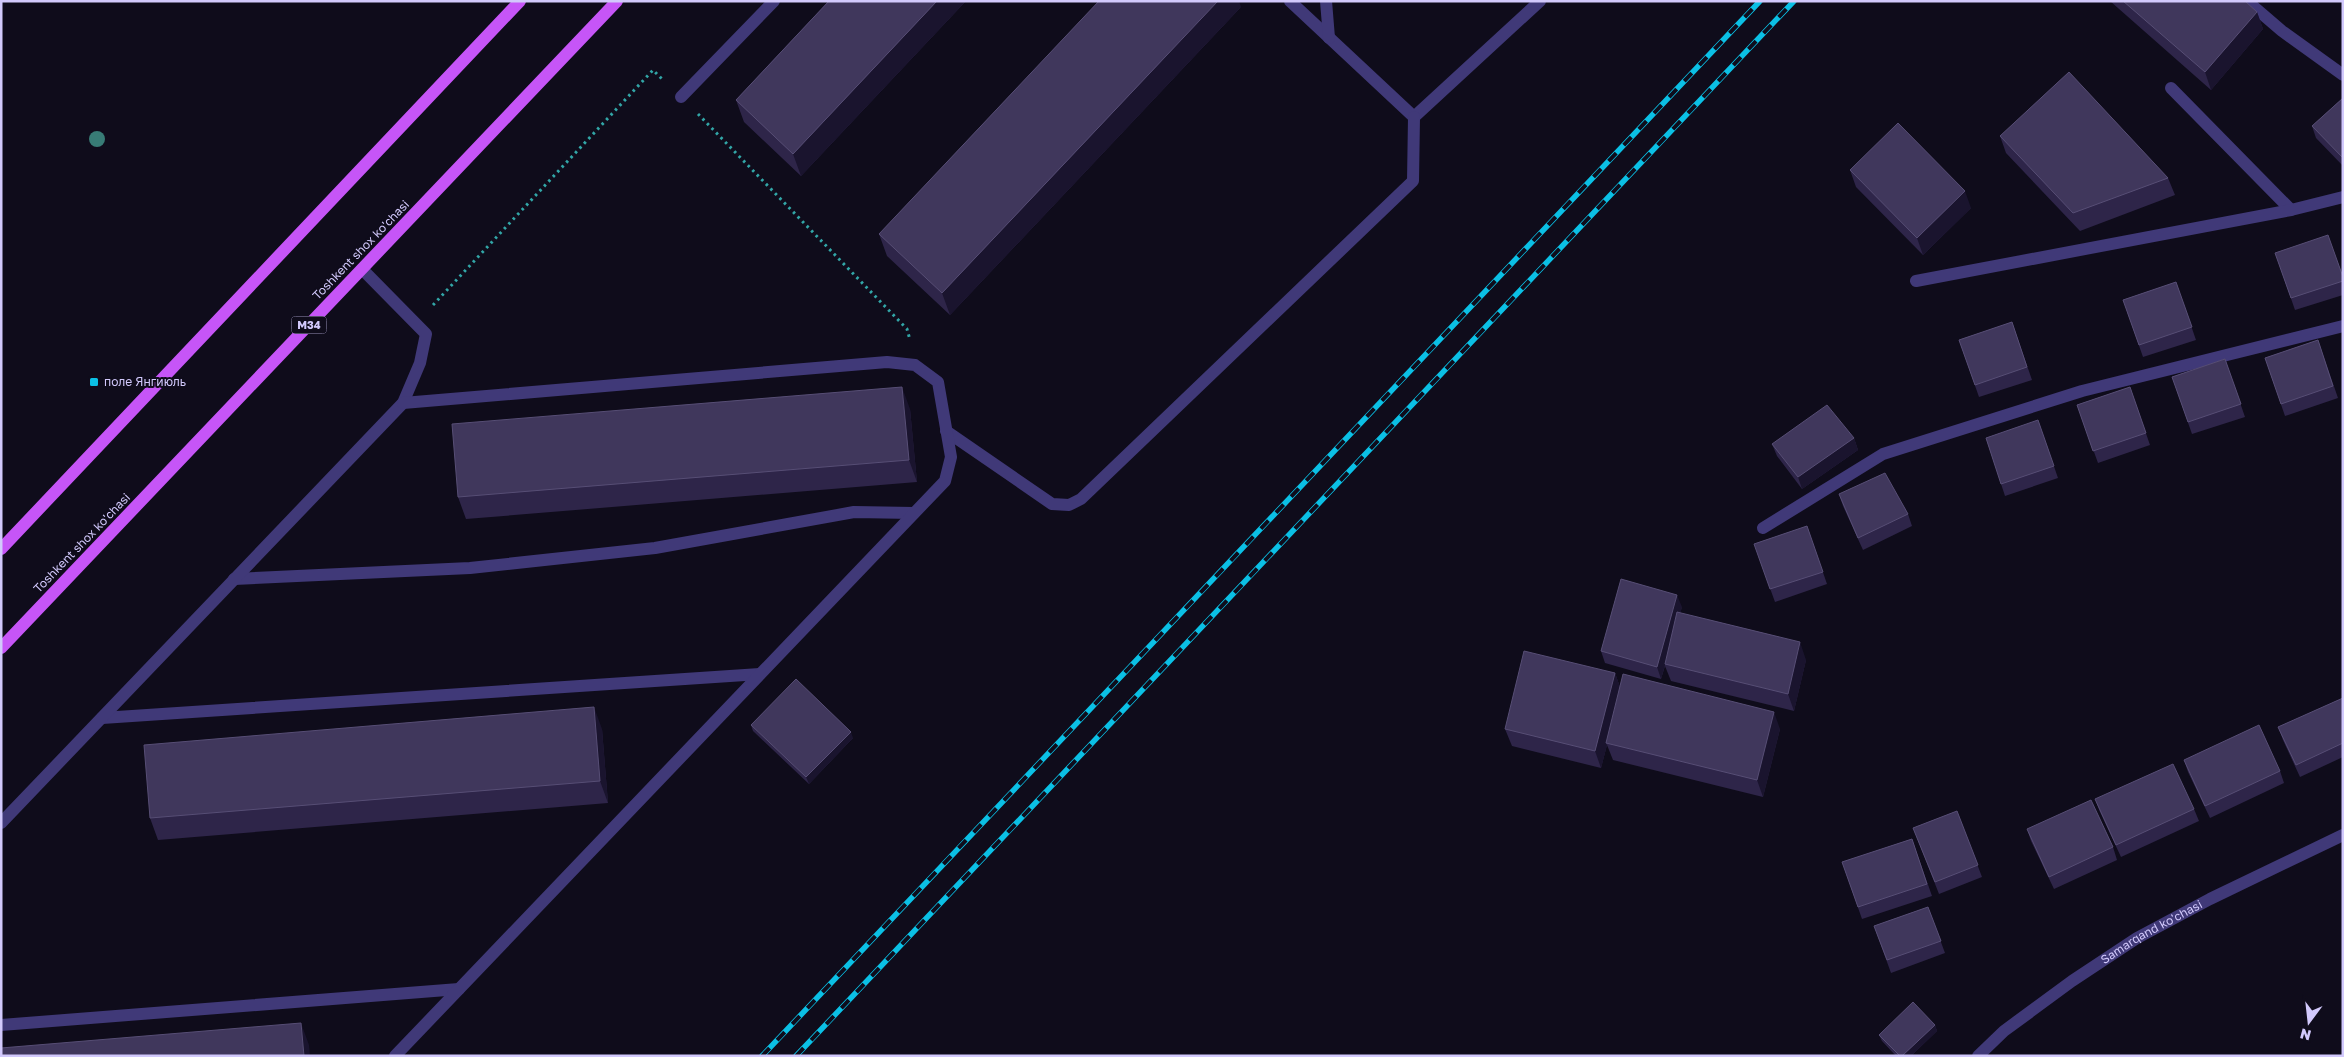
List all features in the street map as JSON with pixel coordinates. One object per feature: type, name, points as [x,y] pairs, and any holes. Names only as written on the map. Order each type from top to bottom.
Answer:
[{"type":"main road","points":[[1,549],[520,1]]},
{"type":"main road","name":"Toshkent shox ko'chasi","points":[[1,648],[617,1]]},
{"type":"street","points":[[681,97],[774,1]]},
{"type":"street","points":[[1290,1],[1414,117]]},
{"type":"street","points":[[1326,1],[1329,38]]},
{"type":"street","points":[[946,431],[1052,504],[1068,505],[1081,498],[1413,181],[1414,117],[1540,1]]},
{"type":"street","points":[[2247,1],[2282,31],[2343,75]]},
{"type":"street","points":[[2171,88],[2291,210]]},
{"type":"street","points":[[1916,282],[2291,210],[2343,197]]},
{"type":"street","points":[[1,823],[403,403],[420,364],[426,334],[362,269]]},
{"type":"street","points":[[1763,528],[1882,454],[2082,390],[2343,326]]},
{"type":"street","points":[[395,1056],[944,481],[951,457],[938,382],[916,365],[887,362],[403,403]]},
{"type":"street","points":[[234,579],[470,568],[655,548],[854,512],[914,513]]},
{"type":"street","points":[[102,718],[760,674]]},
{"type":"street","name":"Samarqand ko'chasi","points":[[1978,1056],[2004,1031],[2137,938],[2210,899],[2343,835]]},
{"type":"street","points":[[1,1025],[459,989]]},
{"type":"path","points":[[416,323],[653,70],[907,329],[916,365]]},
{"type":"building","points":[[829,1],[937,1],[793,154],[736,100]]},
{"type":"building","points":[[1099,1],[1218,1],[942,293],[879,234]]},
{"type":"building","points":[[2123,1],[2245,1],[2257,12],[2205,72]]},
{"type":"building","points":[[2069,72],[2168,178],[2073,213],[2000,136]]},
{"type":"building","points":[[2343,98],[2343,158],[2312,126]]},
{"type":"building","points":[[1898,123],[1965,191],[1917,238],[1850,170]]},
{"type":"building","points":[[2328,235],[2343,281],[2291,298],[2275,253]]},
{"type":"building","points":[[2176,282],[2192,327],[2139,345],[2123,300]]},
{"type":"building","points":[[2012,322],[2027,367],[1975,385],[1959,340]]},
{"type":"building","points":[[2318,340],[2333,386],[2281,404],[2265,358]]},
{"type":"building","points":[[2225,359],[2241,404],[2188,422],[2172,377]]},
{"type":"building","points":[[902,387],[909,460],[458,497],[452,424]]},
{"type":"building","points":[[2130,387],[2146,433],[2093,451],[2077,405]]},
{"type":"building","points":[[1827,405],[1854,438],[1798,477],[1772,444]]},
{"type":"building","points":[[2038,420],[2054,466],[2001,484],[1986,438]]},
{"type":"building","points":[[1885,473],[1908,514],[1858,538],[1839,494]]},
{"type":"building","points":[[1807,526],[1823,572],[1770,589],[1754,544]]},
{"type":"building","points":[[1621,579],[1677,595],[1657,667],[1601,651]]},
{"type":"building","points":[[1677,612],[1800,642],[1788,694],[1665,664]]},
{"type":"building","points":[[1524,651],[1615,673],[1595,751],[1505,729]]},
{"type":"building","points":[[1623,674],[1774,712],[1757,780],[1606,743]]},
{"type":"building","points":[[796,679],[851,732],[806,777],[751,725]]},
{"type":"building","points":[[2343,698],[2343,743],[2296,765],[2278,727]]},
{"type":"building","points":[[594,707],[600,781],[150,818],[144,745]]},
{"type":"building","points":[[2259,725],[2280,771],[2205,806],[2184,760]]},
{"type":"building","points":[[2173,764],[2194,809],[2116,845],[2095,799]]},
{"type":"building","points":[[2091,800],[2113,847],[2049,877],[2027,829]]},
{"type":"building","points":[[1957,811],[1978,865],[1935,882],[1913,828]]},
{"type":"building","points":[[1912,839],[1927,884],[1858,907],[1842,862]]},
{"type":"building","points":[[1928,907],[1941,941],[1887,960],[1874,926]]},
{"type":"building","points":[[1913,1002],[1935,1025],[1900,1056],[1879,1035]]},
{"type":"building","points":[[301,1023],[304,1056],[1,1056],[1,1048]]},
{"type":"railway","points":[[762,1056],[1760,1]]},
{"type":"railway","points":[[796,1056],[1794,1]]},
{"type":"place","name":"поле Янгиюль","points":[[94,382]]}]
